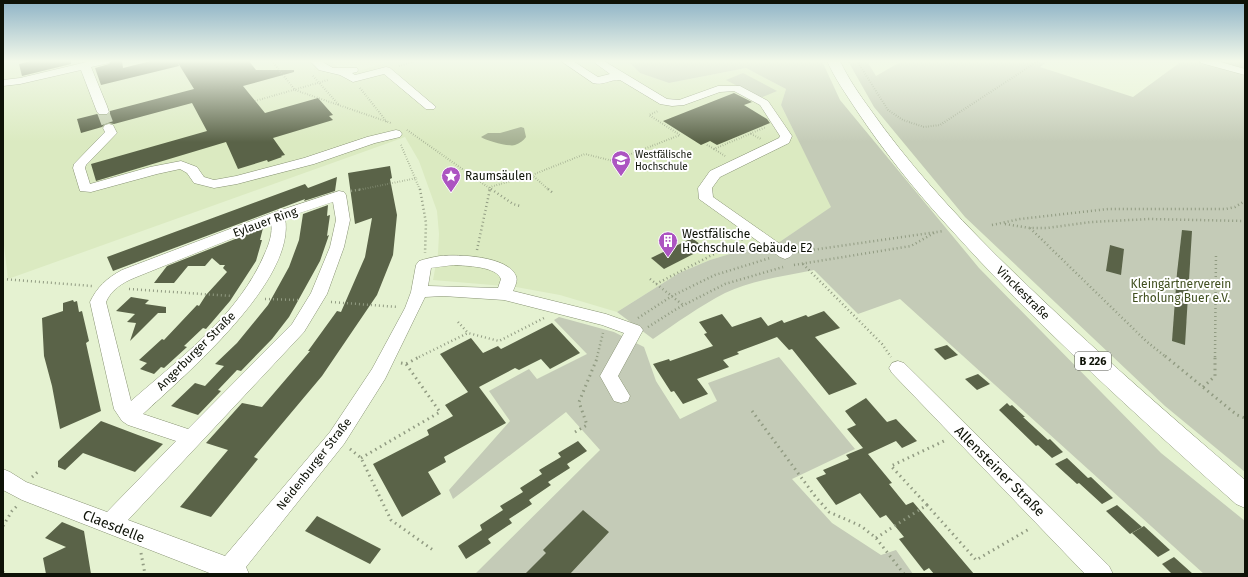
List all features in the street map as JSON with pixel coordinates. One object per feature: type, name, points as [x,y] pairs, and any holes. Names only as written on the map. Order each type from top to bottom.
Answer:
[{"type":"main road","name":"Vinckestraße","points":[[850,88],[876,129],[911,174],[955,224],[1010,281],[1076,346],[1155,418],[1245,496]]},
{"type":"street","points":[[93,88],[99,97],[103,112]]},
{"type":"street","points":[[407,88],[430,107]]},
{"type":"street","points":[[641,88],[664,102],[669,103],[680,102],[718,89],[727,88],[742,91],[764,103],[786,136],[785,140],[715,174],[705,188],[705,194],[706,199],[755,233],[789,253]]},
{"type":"street","points":[[109,128],[111,133],[80,164],[79,168],[85,188],[91,188],[155,170],[181,165],[192,170],[199,180],[214,184],[237,180],[309,161],[371,140],[398,129]]},
{"type":"street","points":[[110,524],[298,328],[319,294],[337,248],[342,220],[339,195]]},
{"type":"street","name":"Eylauer Ring","points":[[129,414],[124,409],[98,302],[101,294],[123,276],[277,216],[339,195]]},
{"type":"street","name":"Angerburger Straße","points":[[129,414],[215,336],[248,297],[268,264],[276,244],[280,227],[277,216]]},
{"type":"street","points":[[424,265],[440,261],[474,262],[496,266],[507,272],[509,278],[504,294]]},
{"type":"street","name":"Neidenburger Straße","points":[[230,572],[337,438],[379,374],[416,300],[424,265]]},
{"type":"street","points":[[416,300],[443,290],[504,294],[606,320],[629,328],[609,376],[621,396]]},
{"type":"street","name":"Allensteiner Straße","points":[[898,368],[1101,574]]},
{"type":"street","points":[[129,414],[135,419],[193,439]]},
{"type":"street","name":"Claesdelle","points":[[3,478],[19,489],[230,572]]},
{"type":"path","points":[[255,101],[302,88]]},
{"type":"path","points":[[324,88],[340,105]]},
{"type":"path","points":[[359,88],[387,122],[398,129],[417,178],[425,205],[427,232],[424,265]]},
{"type":"path","points":[[874,88],[888,110],[903,120],[924,127],[940,125],[997,88]]},
{"type":"path","points":[[295,90],[387,122],[398,129],[412,132],[513,204],[520,206]]},
{"type":"path","points":[[490,187],[532,175],[585,154],[613,161],[680,135],[649,115],[662,110],[669,103]]},
{"type":"path","points":[[714,150],[772,125]]},
{"type":"path","points":[[751,134],[762,140]]},
{"type":"path","points":[[707,145],[737,164]]},
{"type":"path","points":[[532,175],[553,193]]},
{"type":"path","points":[[339,195],[352,190],[417,178]]},
{"type":"path","points":[[474,262],[490,187]]},
{"type":"path","points":[[992,225],[1020,219],[1108,209],[1226,209],[1235,207],[1245,201]]},
{"type":"path","points":[[1005,223],[1030,228],[1047,228],[1091,222],[1150,219],[1245,221]]},
{"type":"path","points":[[1030,228],[1146,341],[1237,415],[1245,418]]},
{"type":"path","points":[[935,232],[911,246],[802,263],[760,273],[725,284],[683,305],[649,327],[629,328],[672,296],[715,275],[789,253],[935,232]]},
{"type":"path","points":[[656,284],[755,233]]},
{"type":"path","points":[[789,253],[802,263],[882,344],[898,368]]},
{"type":"path","points":[[1203,387],[1215,376],[1216,253]]},
{"type":"path","points":[[3,279],[248,297],[314,300],[416,300]]},
{"type":"path","points":[[650,279],[683,305]]},
{"type":"path","points":[[458,322],[468,333],[499,341],[562,309]]},
{"type":"path","points":[[575,432],[587,425],[579,402],[598,356],[606,320]]},
{"type":"path","points":[[406,364],[468,333]]},
{"type":"path","points":[[361,458],[440,412],[406,364],[387,358]]},
{"type":"path","points":[[752,411],[815,496],[829,512],[861,526],[876,538],[904,574]]},
{"type":"path","points":[[961,433],[891,466],[976,560],[1046,518]]},
{"type":"path","points":[[337,438],[361,458],[391,520],[433,550]]},
{"type":"path","points":[[3,526],[12,511],[29,493]]},
{"type":"path","points":[[876,538],[927,505]]},
{"type":"shaded area","name":"Westfälische Hochschule","points":[[3,88],[784,88],[786,89],[781,105],[832,207],[778,243],[743,250],[710,260],[679,273],[617,312],[560,295],[516,287],[433,280],[438,253],[439,234],[437,211],[419,161],[405,137],[8,279],[3,237]]},
{"type":"shaded area","points":[[521,127],[524,128],[526,137],[515,145],[498,143],[481,137],[488,133],[500,133]]},
{"type":"green space","points":[[741,88],[771,88],[777,91],[760,98]]},
{"type":"green space","points":[[784,88],[834,88],[840,100],[979,268],[1161,453],[1245,521],[1245,574],[1204,574],[900,299],[858,314],[814,270],[780,276],[725,293],[697,309],[653,339],[617,312],[679,273],[710,260],[743,250],[778,243],[831,207],[781,105],[786,89]]},
{"type":"green space","name":"Kleingärtnerverein Erholung Buer e.V.","points":[[863,88],[1105,88],[1133,97],[1145,88],[1245,88],[1245,472],[1165,406],[965,217],[874,107]]},
{"type":"green space","points":[[559,317],[614,332],[644,347],[656,381],[680,419],[717,401],[708,383],[779,357],[855,449],[792,479],[832,523],[881,555],[896,550],[913,574],[475,574],[600,450],[566,412],[453,499],[449,490],[510,421],[489,391],[529,369],[537,379],[587,354],[554,320]]},
{"type":"building","points":[[193,88],[245,88],[265,113],[318,98],[333,115],[329,116],[333,120],[273,138],[285,155],[268,162],[267,160],[238,169],[226,142],[96,181],[91,164],[207,131],[192,103],[114,124],[105,124],[102,127],[81,133],[77,119],[97,114],[107,116],[110,111],[194,89]]},
{"type":"building","points":[[734,93],[752,102],[744,105],[767,119],[770,123],[717,145],[710,141],[701,145],[663,121]]},
{"type":"building","points":[[390,166],[392,178],[390,179],[397,215],[393,255],[377,295],[322,376],[254,457],[258,459],[211,517],[180,507],[228,450],[206,443],[242,403],[262,407],[310,351],[308,351],[337,311],[341,312],[365,257],[372,218],[355,224],[348,173]]},
{"type":"building","points":[[337,177],[335,191],[304,201],[305,199],[113,271],[107,257],[305,184],[308,188]]},
{"type":"building","points":[[328,205],[327,216],[330,215],[327,236],[329,235],[320,261],[289,317],[272,339],[241,371],[237,370],[218,390],[221,391],[198,415],[171,406],[195,383],[205,386],[224,366],[215,364],[237,343],[268,305],[289,267],[299,240],[303,214]]},
{"type":"building","points":[[263,228],[260,240],[262,240],[256,261],[230,301],[206,329],[203,328],[184,346],[187,347],[164,368],[161,367],[154,374],[140,369],[147,363],[139,360],[162,339],[164,340],[197,305],[199,306],[206,295],[227,272],[223,268],[225,265],[220,265],[212,258],[205,266],[188,266],[174,283],[154,283],[167,266]]},
{"type":"building","points":[[1182,230],[1192,231],[1185,345],[1172,341]]},
{"type":"building","points":[[692,238],[705,248],[664,269],[651,258]]},
{"type":"building","points":[[1110,245],[1124,249],[1121,275],[1106,271]]},
{"type":"building","points":[[131,297],[149,300],[145,304],[166,307],[166,313],[158,313],[130,341],[136,323],[127,322],[135,314],[116,311]]},
{"type":"building","points":[[73,300],[74,302],[77,301],[79,312],[82,311],[89,341],[86,343],[101,411],[60,429],[52,386],[44,356],[42,318],[63,311],[63,303]]},
{"type":"building","points":[[824,311],[840,328],[815,337],[857,384],[829,395],[792,349],[789,350],[777,337],[737,352],[739,354],[723,360],[729,367],[697,379],[708,394],[683,404],[674,391],[671,392],[653,364],[669,359],[670,361],[713,346],[704,334],[707,333],[699,322],[722,314],[732,327],[761,317],[768,326],[782,320],[784,323],[806,315],[808,317]]},
{"type":"building","points":[[552,323],[580,353],[550,369],[541,359],[519,370],[515,368],[479,387],[506,423],[444,457],[446,462],[428,472],[441,494],[402,517],[373,464],[429,435],[427,430],[453,416],[445,405],[468,392],[440,354],[471,338],[483,353],[498,346],[501,349]]},
{"type":"building","points":[[947,345],[958,355],[945,360],[934,349]]},
{"type":"building","points":[[978,374],[990,384],[977,390],[965,379]]},
{"type":"building","points":[[866,398],[887,422],[896,419],[917,441],[902,448],[896,441],[868,454],[892,483],[889,484],[906,505],[913,502],[974,574],[934,574],[929,568],[924,571],[899,539],[904,537],[886,515],[880,518],[860,493],[836,505],[816,478],[826,474],[823,470],[849,459],[846,455],[863,448],[847,429],[856,425],[845,411]]},
{"type":"building","points":[[1007,403],[1010,406],[1012,405],[1025,417],[1023,417],[1048,440],[1050,439],[1063,452],[1052,458],[1038,445],[1036,446],[999,410]]},
{"type":"building","points":[[101,421],[163,444],[135,472],[83,453],[65,470],[58,467],[58,461]]},
{"type":"building","points":[[578,441],[587,451],[567,464],[570,468],[548,482],[551,485],[529,500],[532,504],[509,519],[512,523],[488,539],[491,543],[466,559],[458,546],[482,530],[480,525],[503,510],[500,506],[523,492],[520,488],[542,474],[539,470],[561,457],[558,453]]},
{"type":"building","points":[[1067,458],[1088,478],[1091,477],[1113,498],[1102,504],[1055,464]]},
{"type":"building","points":[[1117,505],[1142,527],[1130,534],[1106,511]]},
{"type":"building","points":[[583,510],[609,532],[570,574],[525,574],[546,553],[543,550]]},
{"type":"building","points":[[317,516],[381,549],[370,564],[305,531]]},
{"type":"building","points":[[62,522],[84,531],[91,574],[46,574],[43,558],[66,547],[45,538]]},
{"type":"building","points":[[1144,526],[1170,550],[1158,557],[1132,533]]},
{"type":"building","points":[[1174,557],[1193,574],[1172,574],[1162,564]]},
{"type":"tunnel","points":[[103,112],[109,128]]},
{"type":"place","name":"Westfälische Hochschule","points":[[621,177]]},
{"type":"place","name":"Raumsäulen","points":[[451,193]]},
{"type":"place","name":"Westfälische Hochschule Gebäude E2","points":[[668,258]]}]
